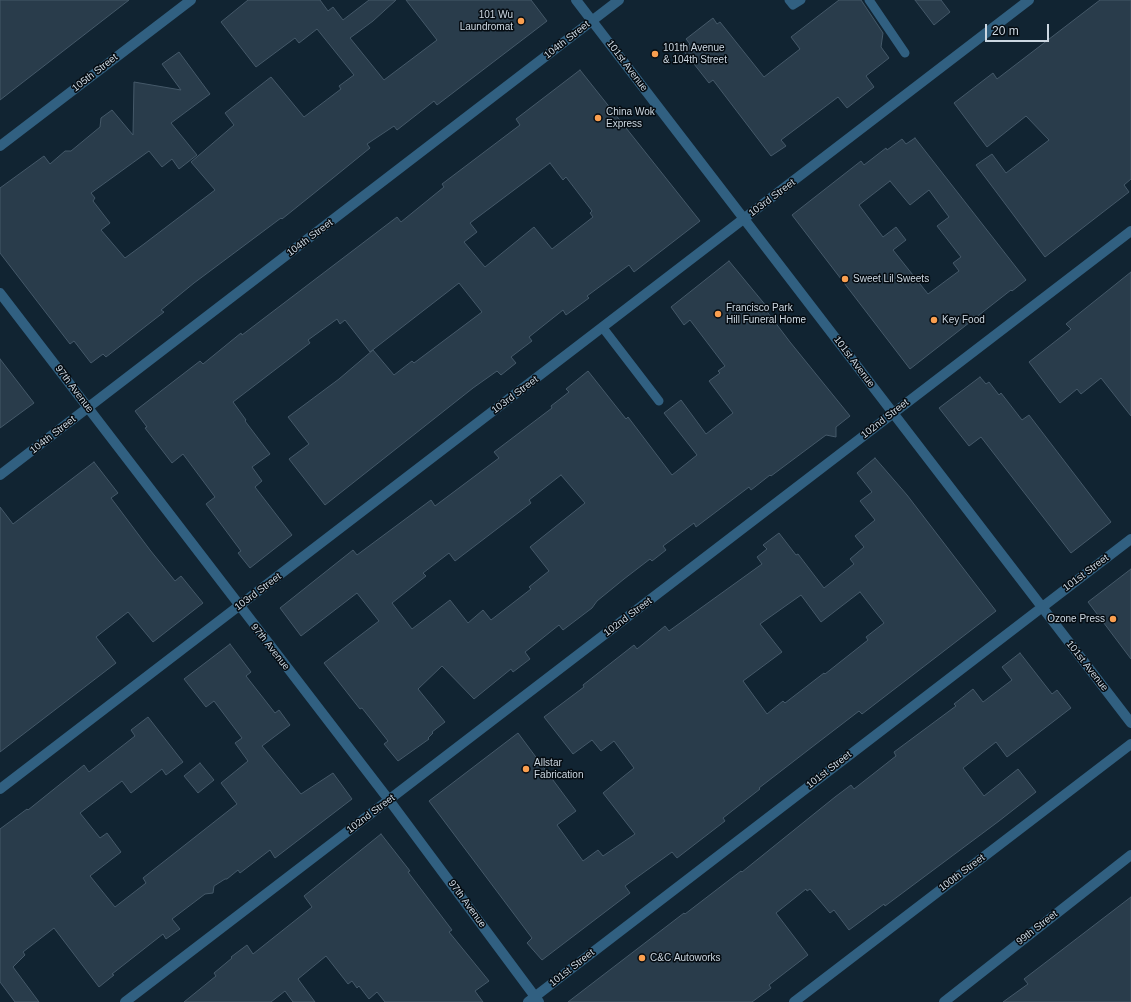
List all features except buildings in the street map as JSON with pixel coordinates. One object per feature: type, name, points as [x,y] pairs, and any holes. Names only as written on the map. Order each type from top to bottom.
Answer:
[{"type":"street","name":"105th Street","points":[[0,146],[191,0]]},
{"type":"street","name":"101st Avenue","points":[[576,0],[1131,723]]},
{"type":"street","name":"104th Street","points":[[0,475],[619,0]]},
{"type":"street","name":"103rd Street","points":[[0,789],[1030,0]]},
{"type":"street","name":"102nd Street","points":[[125,1002],[1131,231]]},
{"type":"street","name":"97th Avenue","points":[[0,293],[389,800],[534,1000]]},
{"type":"street","name":"101st Street","points":[[534,1000],[1131,538]]},
{"type":"street","name":"100th Street","points":[[794,1002],[1131,744]]},
{"type":"street","name":"99th Street","points":[[944,1002],[1131,855]]},
{"type":"lane","points":[[789,0],[793,5],[801,0]]},
{"type":"lane","points":[[869,0],[905,53]]},
{"type":"lane","points":[[602,328],[659,401]]},
{"type":"place","name":"101 Wu Laundromat","points":[[521,21]]},
{"type":"place","name":"101th Avenue & 104th Street","points":[[655,54]]},
{"type":"place","name":"China Wok Express","points":[[598,118]]},
{"type":"place","name":"Sweet Lil Sweets","points":[[845,279]]},
{"type":"place","name":"Francisco Park Hill Funeral Home","points":[[718,314]]},
{"type":"place","name":"Key Food","points":[[934,320]]},
{"type":"place","name":"Ozone Press","points":[[1113,619]]},
{"type":"place","name":"Allstar Fabrication","points":[[526,769]]},
{"type":"place","name":"C&C Autoworks","points":[[642,958]]}]
